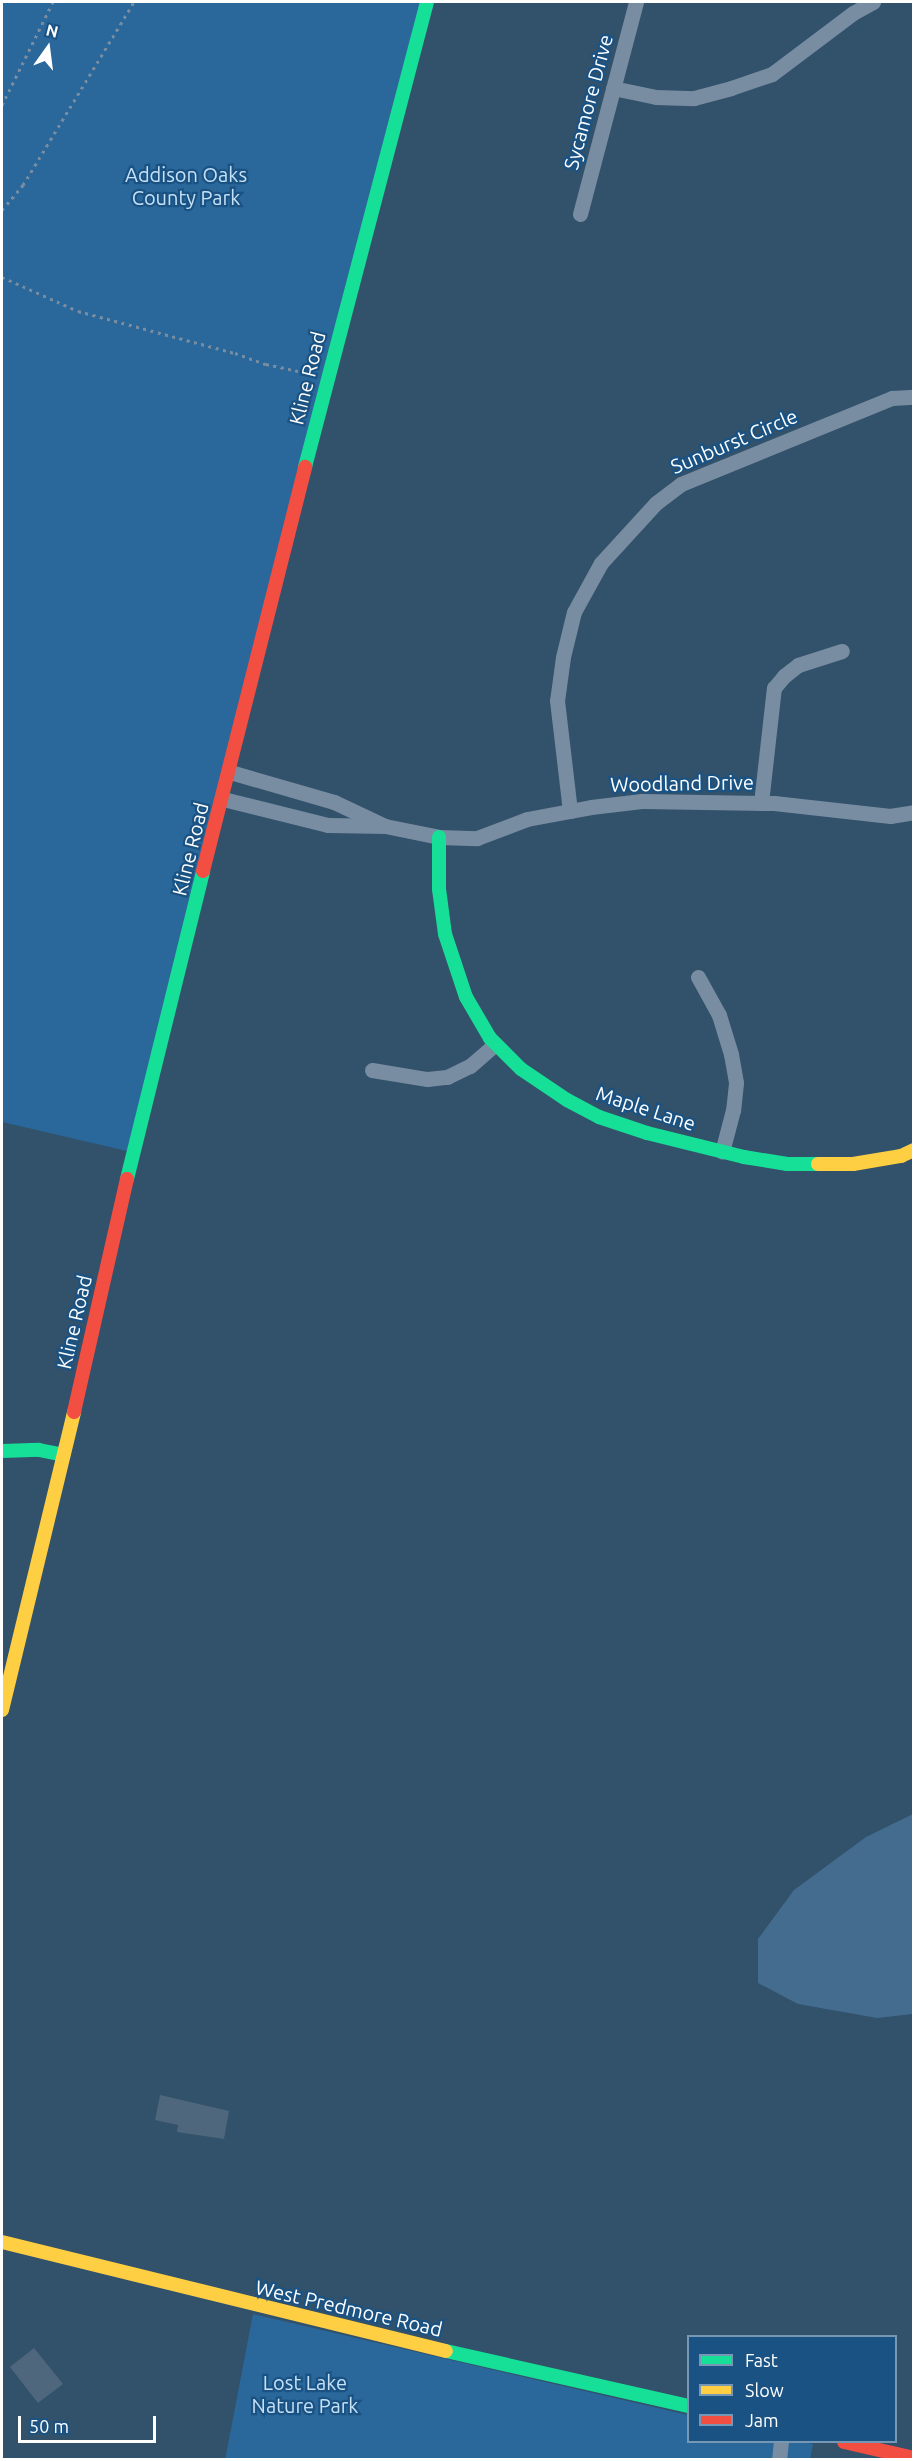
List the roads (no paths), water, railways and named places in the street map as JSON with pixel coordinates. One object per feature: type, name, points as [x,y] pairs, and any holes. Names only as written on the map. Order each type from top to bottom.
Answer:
[{"type":"street","name":"Kline Road","points":[[2,1710],[64,1455],[142,1116],[230,772],[327,377],[426,2]]},
{"type":"street","name":"Sycamore Drive","points":[[580,214],[636,2]]},
{"type":"street","points":[[613,88],[656,97],[694,98],[731,88],[772,74],[853,13],[873,2]]},
{"type":"street","name":"Sunburst Circle","points":[[570,811],[557,701],[563,657],[574,612],[601,563],[656,503],[681,484],[892,398],[914,397]]},
{"type":"street","points":[[760,803],[774,688],[798,665],[842,651]]},
{"type":"street","name":"Woodland Drive","points":[[230,772],[334,802],[385,826]]},
{"type":"street","name":"Woodland Drive","points":[[223,799],[328,825],[385,826],[439,837],[477,838],[527,819],[642,801],[760,803],[890,816],[914,812]]},
{"type":"street","name":"Maple Lane","points":[[439,837],[444,934],[466,998],[495,1044],[521,1069],[567,1100],[598,1117],[647,1133],[722,1152],[787,1164],[853,1164],[901,1156],[914,1150]]},
{"type":"street","points":[[698,977],[719,1015],[731,1054],[736,1083],[733,1110],[722,1152]]},
{"type":"street","points":[[372,1070],[427,1080],[447,1077],[470,1066],[495,1044]]},
{"type":"street","points":[[2,1451],[39,1450],[64,1455]]},
{"type":"street","name":"West Predmore Road","points":[[2,2242],[388,2338],[687,2406]]},
{"type":"street","points":[[779,2460],[781,2443]]},
{"type":"street","points":[[848,2443],[914,2458]]},
{"type":"park label","name":"Addison Oaks County Park","points":[[186,186]]},
{"type":"park label","name":"Lost Lake Nature Park","points":[[305,2394]]}]
